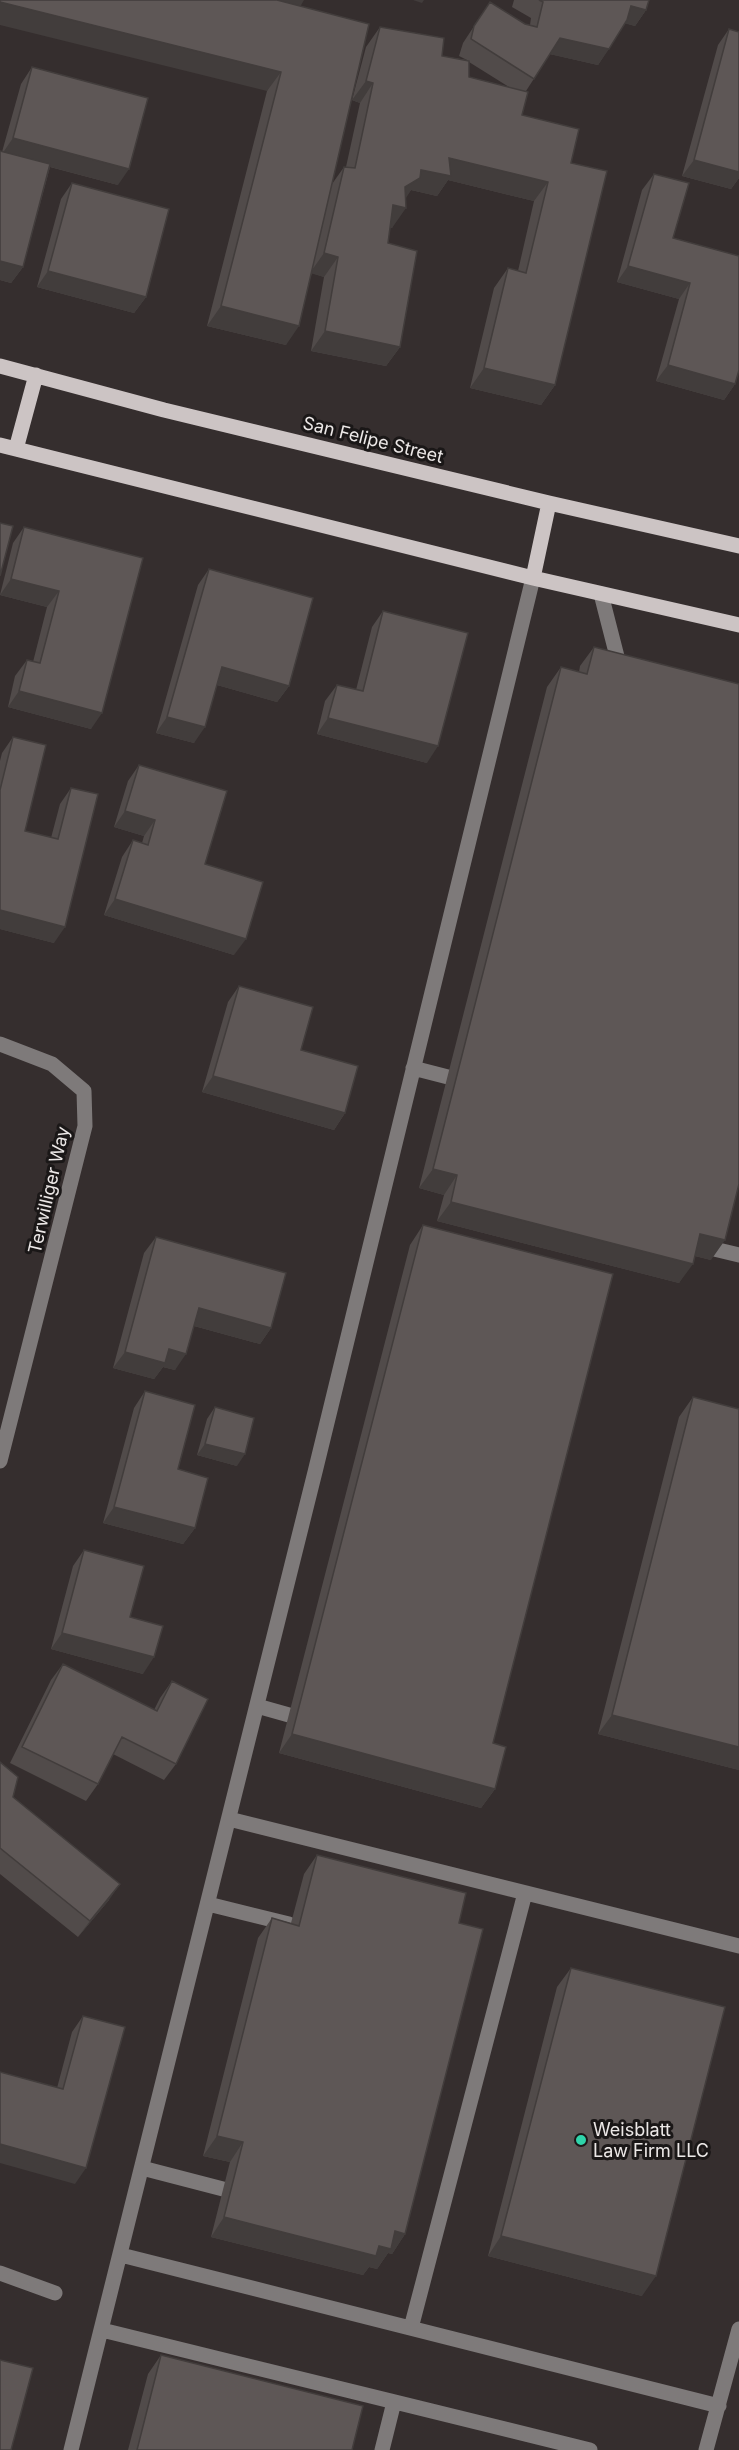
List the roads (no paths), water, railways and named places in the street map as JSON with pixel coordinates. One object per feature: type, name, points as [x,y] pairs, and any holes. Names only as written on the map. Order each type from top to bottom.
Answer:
[{"type":"main road","name":"San Felipe Street","points":[[0,366],[164,410],[549,503],[739,546]]},
{"type":"main road","points":[[16,450],[36,375]]},
{"type":"main road","points":[[0,446],[533,578],[739,625]]},
{"type":"main road","points":[[533,578],[549,503]]},
{"type":"street","points":[[72,2450],[533,578]]},
{"type":"street","points":[[601,594],[623,677]]},
{"type":"street","name":"Terwilliger Way","points":[[0,1044],[52,1064],[84,1091],[85,1126],[0,1461]]},
{"type":"street","points":[[413,1068],[448,1077]]},
{"type":"street","points":[[714,1249],[739,1255]]},
{"type":"street","points":[[257,1706],[289,1715]]},
{"type":"street","points":[[229,1819],[739,1946]]},
{"type":"street","points":[[411,2328],[525,1893]]},
{"type":"street","points":[[208,1904],[291,1925]]},
{"type":"street","points":[[142,2168],[223,2189]]},
{"type":"street","points":[[121,2254],[719,2406]]},
{"type":"street","points":[[0,2273],[55,2293]]},
{"type":"street","points":[[706,2450],[739,2328]]},
{"type":"street","points":[[102,2330],[590,2450]]},
{"type":"street","points":[[382,2450],[394,2402]]},
{"type":"place","name":"Weisblatt Law Firm LLC","points":[[581,2140]]}]
